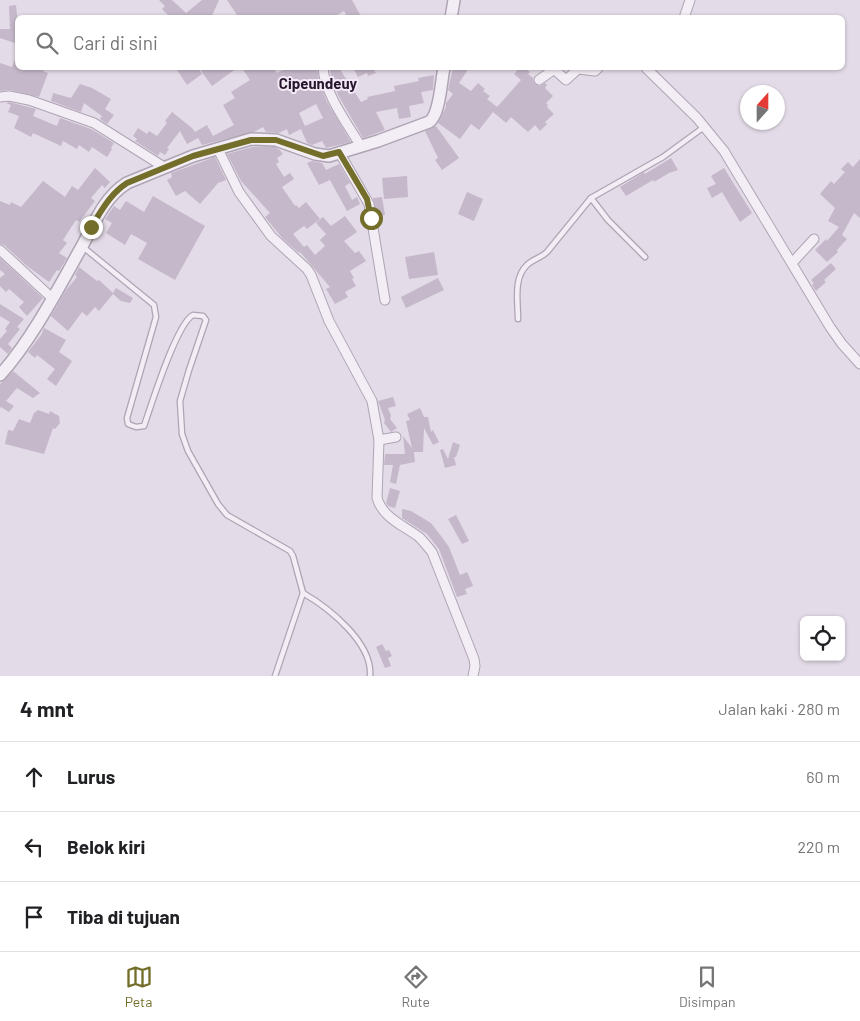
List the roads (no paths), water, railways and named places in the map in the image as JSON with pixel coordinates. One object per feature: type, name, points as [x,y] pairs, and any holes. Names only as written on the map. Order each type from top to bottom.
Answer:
[{"type":"street","points":[[452,15],[454,0]]},
{"type":"street","points":[[685,15],[690,0]]},
{"type":"street","points":[[324,70],[326,84],[360,145]]},
{"type":"street","points":[[0,375],[26,341],[82,247],[91,227],[109,198],[118,189],[164,167],[251,140],[276,140],[323,156],[378,141],[432,120],[436,112],[444,70]]},
{"type":"street","points":[[539,80],[553,70]]},
{"type":"street","points":[[555,70],[566,80],[576,70]]},
{"type":"street","points":[[648,70],[704,127],[724,151],[842,344],[860,364]]},
{"type":"street","points":[[0,97],[9,96],[28,100],[94,123],[164,167]]},
{"type":"street","points":[[218,149],[240,192],[271,236],[307,269],[311,275],[329,321],[372,401],[379,440],[377,498],[379,506],[385,514],[420,539],[432,552],[474,660],[475,666],[472,676]]},
{"type":"street","points":[[339,152],[369,204],[385,300]]},
{"type":"street","points":[[792,263],[814,239]]},
{"type":"street","points":[[0,250],[52,298]]},
{"type":"street","points":[[379,440],[396,437]]},
{"type":"lane","points":[[518,319],[517,288],[522,271],[529,263],[543,257],[591,198],[663,157],[704,127]]},
{"type":"lane","points":[[591,198],[608,220],[645,257]]},
{"type":"lane","points":[[82,247],[154,305],[156,310],[156,317],[127,418],[128,424],[136,427],[144,426],[184,322],[192,315],[203,316],[206,320],[188,370],[180,401],[182,434],[188,451],[218,504],[227,515],[292,554],[303,593],[275,676]]},
{"type":"lane","points":[[303,593],[314,599],[360,642],[369,658],[370,676]]},
{"type":"district","name":"Cipeundeuy","points":[[318,84]]}]
